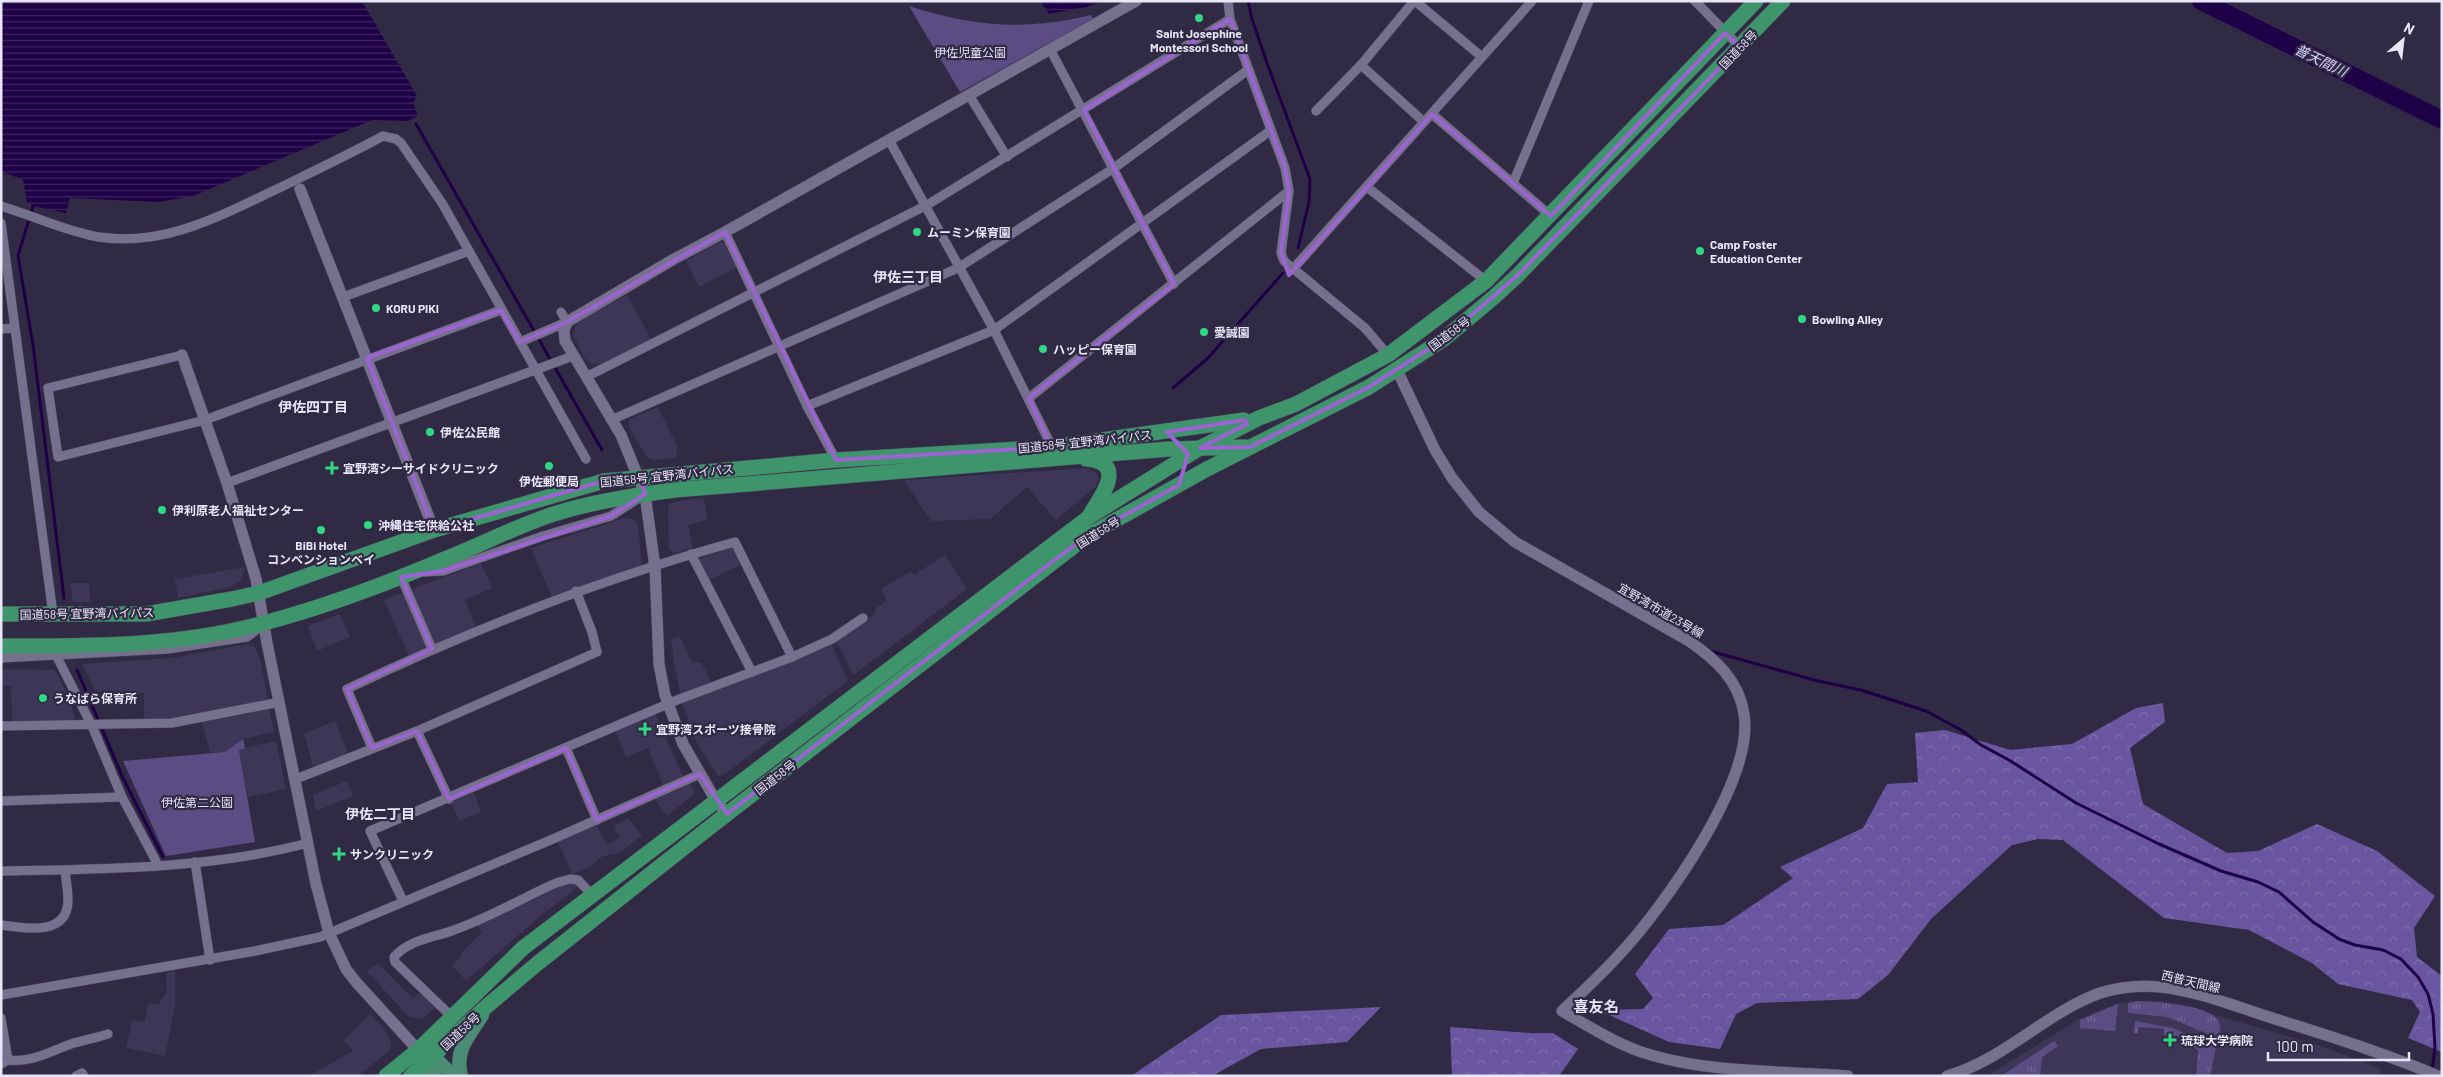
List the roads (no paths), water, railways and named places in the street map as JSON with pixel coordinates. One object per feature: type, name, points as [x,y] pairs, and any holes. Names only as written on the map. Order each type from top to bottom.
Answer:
[{"type":"highway","name":"国道58号","points":[[386,1076],[418,1050],[522,948],[715,799],[1089,517],[1190,451],[1259,418],[1296,404],[1388,355],[1486,280],[1756,1]]},
{"type":"highway","name":"国道58号","points":[[411,1076],[431,1066],[487,1006],[538,963],[727,814],[1087,536],[1250,447],[1369,387],[1444,339],[1494,297],[1740,48],[1783,1]]},
{"type":"highway","name":"国道58号 宜野湾バイパス","points":[[1,614],[146,614],[232,599],[259,593],[434,530],[598,482],[639,476],[836,460],[1052,447],[1259,418]]},
{"type":"highway","points":[[1121,437],[1166,441],[1179,444],[1190,451],[1185,475],[1179,485]]},
{"type":"highway","name":"国道58号 宜野湾バイパス","points":[[1,646],[110,646],[174,641],[264,623],[406,575],[556,513],[607,500],[645,494],[1064,458],[1250,447]]},
{"type":"highway","points":[[1064,458],[1099,461],[1109,472],[1109,483],[1089,517]]},
{"type":"main road","points":[[461,1076],[458,1059],[460,1050],[487,1006]]},
{"type":"main road","points":[[418,1050],[431,1066],[453,1076]]},
{"type":"street","points":[[520,342],[567,322],[674,259],[1136,1]]},
{"type":"street","points":[[1228,1],[1230,20],[1285,168],[1289,191],[1281,252],[1284,261],[1292,270],[1365,328],[1388,355]]},
{"type":"street","points":[[1316,112],[1361,65],[1415,1],[1482,57]]},
{"type":"street","points":[[1292,270],[1532,1]]},
{"type":"street","points":[[1514,183],[1589,1]]},
{"type":"street","points":[[1695,1],[1740,48]]},
{"type":"street","points":[[586,376],[926,205],[1230,20]]},
{"type":"street","points":[[1050,49],[1084,110],[1174,284]]},
{"type":"street","points":[[1361,65],[1424,122]]},
{"type":"street","points":[[611,420],[958,268],[1114,168],[1248,70]]},
{"type":"street","points":[[969,95],[1007,157]]},
{"type":"street","points":[[1432,114],[1550,216]]},
{"type":"street","points":[[807,406],[994,330],[1141,222],[1270,131]]},
{"type":"street","points":[[1,206],[62,228],[100,237],[158,237],[222,215],[382,136],[396,139],[402,143],[442,203],[586,458]]},
{"type":"street","points":[[889,140],[926,205],[958,268],[994,330],[1052,447]]},
{"type":"street","points":[[1367,187],[1486,280]]},
{"type":"street","points":[[300,189],[434,530]]},
{"type":"street","points":[[1029,398],[1289,191]]},
{"type":"street","points":[[1,223],[53,614]]},
{"type":"street","points":[[725,232],[807,406],[836,460]]},
{"type":"street","points":[[343,297],[469,251]]},
{"type":"street","points":[[418,1050],[356,982],[329,934],[308,843],[259,593],[227,483],[205,420],[182,355],[48,388],[58,456],[205,420],[501,310]]},
{"type":"street","points":[[561,312],[567,322]]},
{"type":"street","points":[[567,322],[564,330],[565,341],[621,435],[645,494],[655,567],[658,648],[668,704],[682,744],[715,799],[727,814]]},
{"type":"street","points":[[1,329],[14,328]]},
{"type":"street","points":[[227,483],[573,356]]},
{"type":"street","name":"宜野湾市道23号線","points":[[1397,370],[1434,450],[1452,478],[1479,512],[1515,542],[1689,640],[1708,654],[1731,679],[1744,714],[1744,739],[1736,768],[1720,809],[1698,849],[1628,946],[1562,1011],[1629,1046],[1666,1059],[1700,1065],[1848,1076]]},
{"type":"street","points":[[372,748],[347,689],[432,649],[576,591],[735,542],[792,657]]},
{"type":"street","points":[[691,554],[752,672]]},
{"type":"street","points":[[406,575],[432,649]]},
{"type":"street","points":[[296,779],[417,731],[597,652],[592,632],[576,591]]},
{"type":"street","points":[[403,900],[370,831],[449,799],[668,704],[792,657],[832,639],[863,618]]},
{"type":"street","points":[[1,658],[168,649],[247,637],[264,623]]},
{"type":"street","points":[[57,656],[94,726],[122,796],[158,865]]},
{"type":"street","points":[[1,726],[109,726],[172,723],[280,702]]},
{"type":"street","points":[[417,731],[449,799]]},
{"type":"street","points":[[566,748],[597,820]]},
{"type":"street","points":[[1,995],[210,960],[296,943],[329,934],[403,900],[597,820],[700,774]]},
{"type":"street","points":[[1,801],[122,796]]},
{"type":"street","points":[[1,871],[64,870],[195,862],[289,848],[308,843]]},
{"type":"street","points":[[195,862],[210,960]]},
{"type":"street","points":[[1,926],[42,930],[64,916],[68,902],[64,870]]},
{"type":"street","points":[[451,1016],[395,962],[394,957],[398,953],[418,940],[454,930],[556,883],[570,879],[578,880],[592,895]]},
{"type":"street","name":"西普天間線","points":[[1947,1076],[1988,1059],[2086,999],[2116,989],[2145,986],[2174,989],[2208,998],[2396,1058],[2438,1076]]},
{"type":"street","points":[[1,1018],[4,1062],[19,1062],[45,1055],[71,1044],[108,1034]]},
{"type":"street","points":[[76,1076],[82,1073],[84,1076]]},
{"type":"waterway","points":[[1248,1],[1268,66],[1310,179],[1309,202],[1298,248]]},
{"type":"waterway","name":"普天間川","points":[[2201,1],[2442,120]]},
{"type":"waterway","points":[[416,124],[602,450]]},
{"type":"waterway","points":[[33,206],[18,256],[33,345],[64,598]]},
{"type":"waterway","points":[[1173,388],[1208,358],[1283,273]]},
{"type":"waterway","points":[[1710,651],[1818,681],[1861,690],[1926,711],[1961,730],[1981,745],[2009,760],[2076,803],[2159,844],[2221,871],[2258,882],[2279,892],[2313,922],[2339,939],[2355,945],[2383,950],[2401,959],[2418,977],[2428,994],[2433,1014],[2435,1048],[2432,1070]]},
{"type":"waterway","points":[[77,670],[122,776],[163,857]]},
{"type":"place","name":"Saint Josephine Montessori School","points":[[1199,18]]},
{"type":"place","name":"ムーミン保育園","points":[[917,232]]},
{"type":"place","name":"Camp Foster Education Center","points":[[1700,251]]},
{"type":"place","name":"KORU PIKI","points":[[376,308]]},
{"type":"place","name":"Bowling Alley","points":[[1802,319]]},
{"type":"place","name":"愛誠園","points":[[1204,332]]},
{"type":"place","name":"ハッピー保育園","points":[[1043,349]]},
{"type":"place","name":"伊佐公民館","points":[[430,432]]},
{"type":"place","name":"伊佐郵便局","points":[[549,466]]},
{"type":"place","name":"宜野湾シーサイドクリニック","points":[[332,468]]},
{"type":"place","name":"伊利原老人福祉センター","points":[[162,510]]},
{"type":"place","name":"沖縄住宅供給公社","points":[[368,525]]},
{"type":"place","name":"BiBi Hotel コンベンションベイ","points":[[321,530]]},
{"type":"place","name":"うなばら保育所","points":[[43,698]]},
{"type":"place","name":"宜野湾スポーツ接骨院","points":[[645,729]]},
{"type":"place","name":"サンクリニック","points":[[339,854]]},
{"type":"place","name":"琉球大学病院","points":[[2170,1040]]},
{"type":"district","name":"伊佐三丁目","points":[[908,276]]},
{"type":"district","name":"伊佐四丁目","points":[[313,406]]},
{"type":"district","name":"伊佐二丁目","points":[[380,813]]},
{"type":"district","name":"喜友名","points":[[1596,1006]]},
{"type":"park label","name":"伊佐児童公園","points":[[970,52]]},
{"type":"park label","name":"伊佐第二公園","points":[[197,802]]}]
